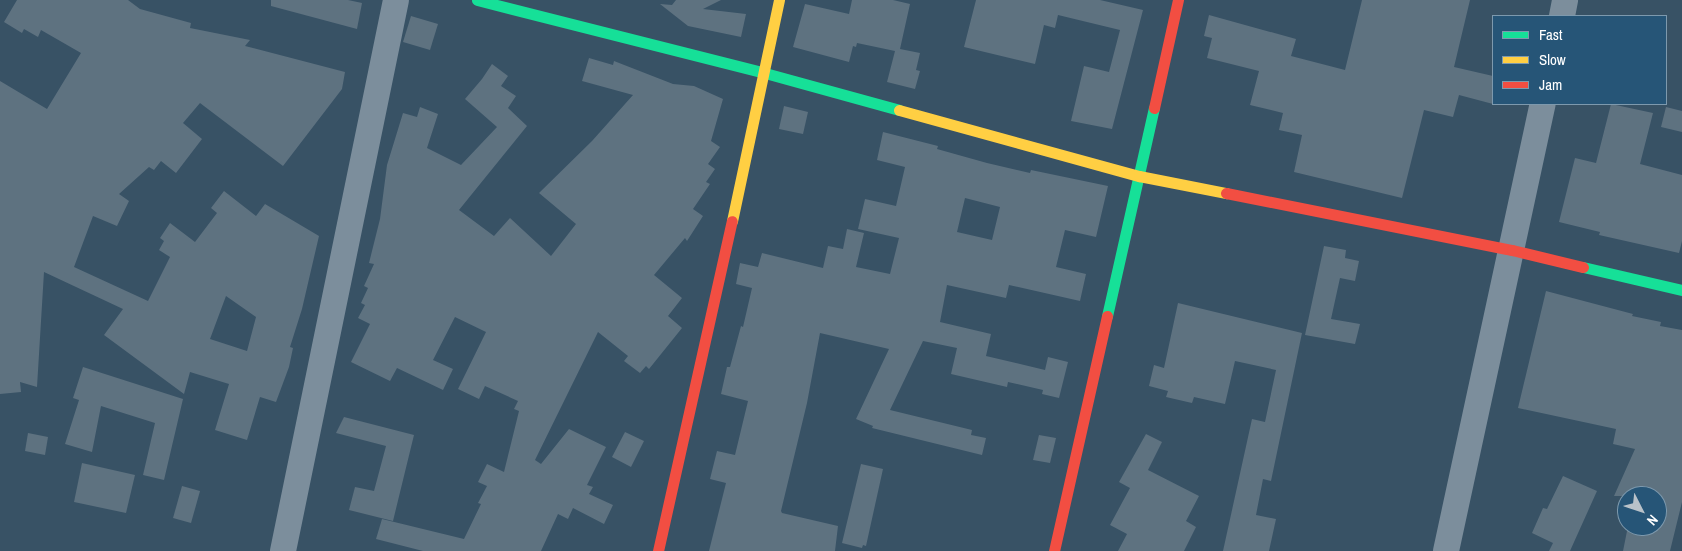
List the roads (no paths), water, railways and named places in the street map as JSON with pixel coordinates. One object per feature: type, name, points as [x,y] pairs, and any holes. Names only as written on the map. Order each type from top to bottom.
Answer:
[{"type":"street","points":[[283,551],[396,0]]},
{"type":"street","points":[[477,0],[765,73],[1139,176],[1512,250],[1682,290]]},
{"type":"street","points":[[658,551],[765,73],[779,0]]},
{"type":"street","points":[[1054,551],[1178,0]]},
{"type":"street","points":[[1562,15],[1565,0]]},
{"type":"street","points":[[1446,551],[1543,105]]}]
